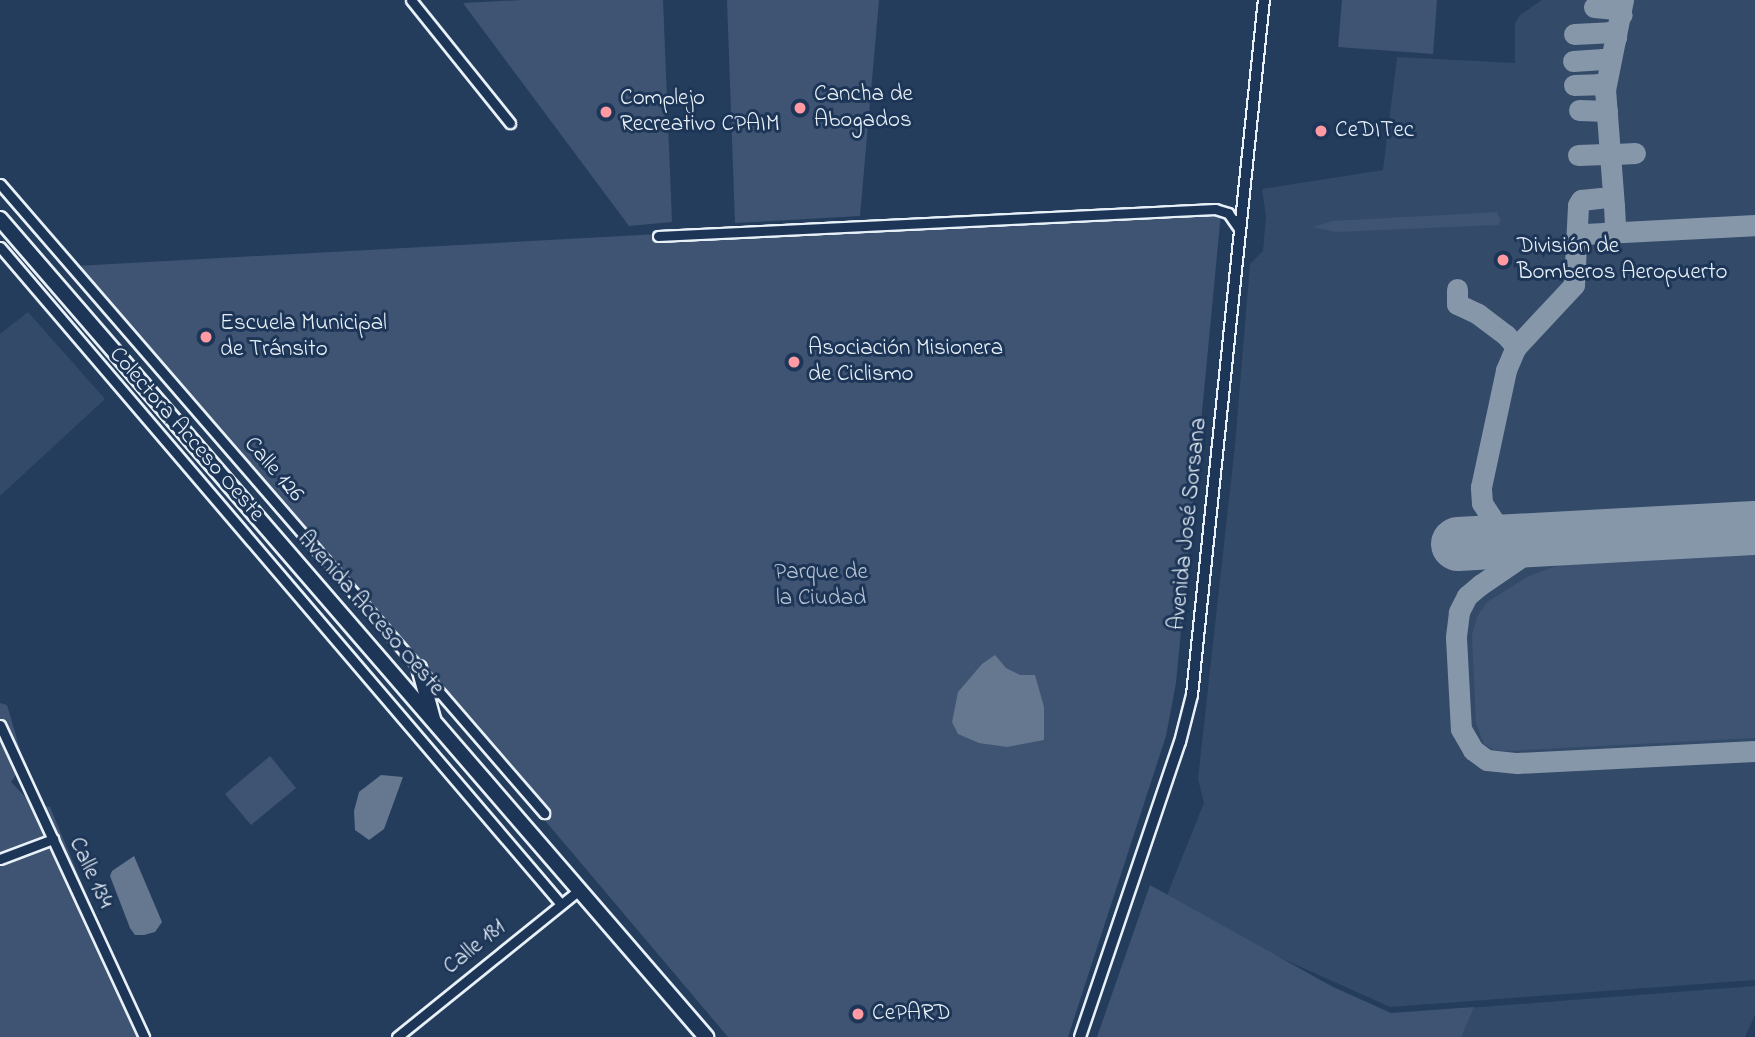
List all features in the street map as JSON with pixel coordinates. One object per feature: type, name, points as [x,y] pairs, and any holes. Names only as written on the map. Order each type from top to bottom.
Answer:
[{"type":"highway","name":"Avenida Acceso Oeste","points":[[0,219],[706,1037]]},
{"type":"highway","points":[[419,668],[434,723]]},
{"type":"street","points":[[411,0],[510,123]]},
{"type":"street","name":"Avenida José Sorsana","points":[[1080,1037],[1180,742],[1192,695],[1264,0]]},
{"type":"street","name":"Calle 126","points":[[0,184],[544,813]]},
{"type":"street","points":[[658,236],[1215,209],[1227,213],[1241,231]]},
{"type":"street","name":"Colectora Acceso Oeste","points":[[0,247],[561,904]]},
{"type":"street","name":"Calle 134","points":[[0,725],[144,1037]]},
{"type":"street","points":[[0,859],[53,839]]},
{"type":"street","name":"Calle 181","points":[[397,1037],[579,890]]},
{"type":"shaded area","points":[[1542,0],[1755,0],[1755,980],[1390,1007],[1163,905],[1204,803],[1198,779],[1235,445],[1250,264],[1263,251],[1266,216],[1262,189],[1383,170],[1397,57],[1515,63],[1515,23],[1520,15]]},
{"type":"shaded area","points":[[28,312],[105,399],[0,496],[0,334]]},
{"type":"shaded area","points":[[995,655],[1006,668],[1020,675],[1035,675],[1044,707],[1044,740],[1007,747],[979,743],[958,734],[952,722],[958,692],[982,664]]},
{"type":"shaded area","points":[[381,775],[403,777],[384,829],[369,840],[355,830],[354,811],[359,792]]},
{"type":"shaded area","points":[[134,856],[162,922],[155,932],[144,935],[135,935],[130,928],[110,876],[112,871]]},
{"type":"shaded area","points":[[1755,986],[1755,1015],[1745,1037],[1334,1037],[1333,987],[1391,1014]]},
{"type":"green space","name":"Complejo Recreativo CPAIM","points":[[522,0],[663,0],[672,222],[629,226],[463,3]]},
{"type":"green space","name":"Cancha de Abogados","points":[[727,0],[879,0],[860,216],[735,223]]},
{"type":"green space","points":[[1342,0],[1437,0],[1433,54],[1338,47]]},
{"type":"green space","name":"Parque de la Ciudad","points":[[1222,203],[1176,683],[1166,736],[1068,1037],[728,1037],[76,266]]},
{"type":"green space","points":[[1497,212],[1501,221],[1498,225],[1335,232],[1313,227],[1332,221]]},
{"type":"green space","points":[[1755,555],[1755,738],[1506,751],[1494,750],[1484,744],[1476,723],[1472,635],[1477,617],[1487,602],[1529,576],[1559,565]]},
{"type":"green space","points":[[0,703],[7,705],[24,763],[11,782],[31,803],[50,807],[146,1037],[0,1037]]},
{"type":"green space","points":[[270,756],[296,788],[251,825],[225,794]]},
{"type":"green space","points":[[1150,885],[1333,987],[1391,1013],[1474,1007],[1461,1037],[1097,1037]]},
{"type":"taxiway","points":[[1610,232],[1615,225],[1605,90],[1623,0]]},
{"type":"taxiway","points":[[1594,7],[1616,9],[1622,15]]},
{"type":"taxiway","points":[[1574,34],[1609,32],[1616,37]]},
{"type":"taxiway","points":[[1573,61],[1603,59],[1610,63]]},
{"type":"taxiway","points":[[1574,85],[1598,84],[1605,90]]},
{"type":"taxiway","points":[[1579,110],[1607,111]]},
{"type":"taxiway","points":[[1578,155],[1605,154],[1611,157],[1616,154],[1635,153]]},
{"type":"taxiway","points":[[1549,538],[1517,534],[1495,523],[1482,503],[1481,487],[1506,370],[1516,347],[1574,285],[1578,205],[1581,200],[1601,198]]},
{"type":"taxiway","points":[[1578,241],[1585,234],[1755,225]]},
{"type":"taxiway","points":[[1457,289],[1457,304],[1478,314],[1506,335],[1516,347]]},
{"type":"taxiway","points":[[1549,538],[1480,585],[1467,596],[1459,612],[1456,638],[1461,729],[1473,750],[1487,760],[1517,763],[1755,751]]},
{"type":"runway","points":[[1458,544],[1755,528]]},
{"type":"place","name":"Cancha de Abogados","points":[[800,108]]},
{"type":"place","name":"Complejo Recreativo CPAIM","points":[[606,112]]},
{"type":"place","name":"CeDITec","points":[[1321,131]]},
{"type":"place","name":"División de Bomberos Aeropuerto","points":[[1503,260]]},
{"type":"place","name":"Escuela Municipal de Tránsito","points":[[206,337]]},
{"type":"place","name":"Asociación Misionera de Ciclismo","points":[[794,362]]},
{"type":"place","name":"CePARD","points":[[858,1014]]}]
